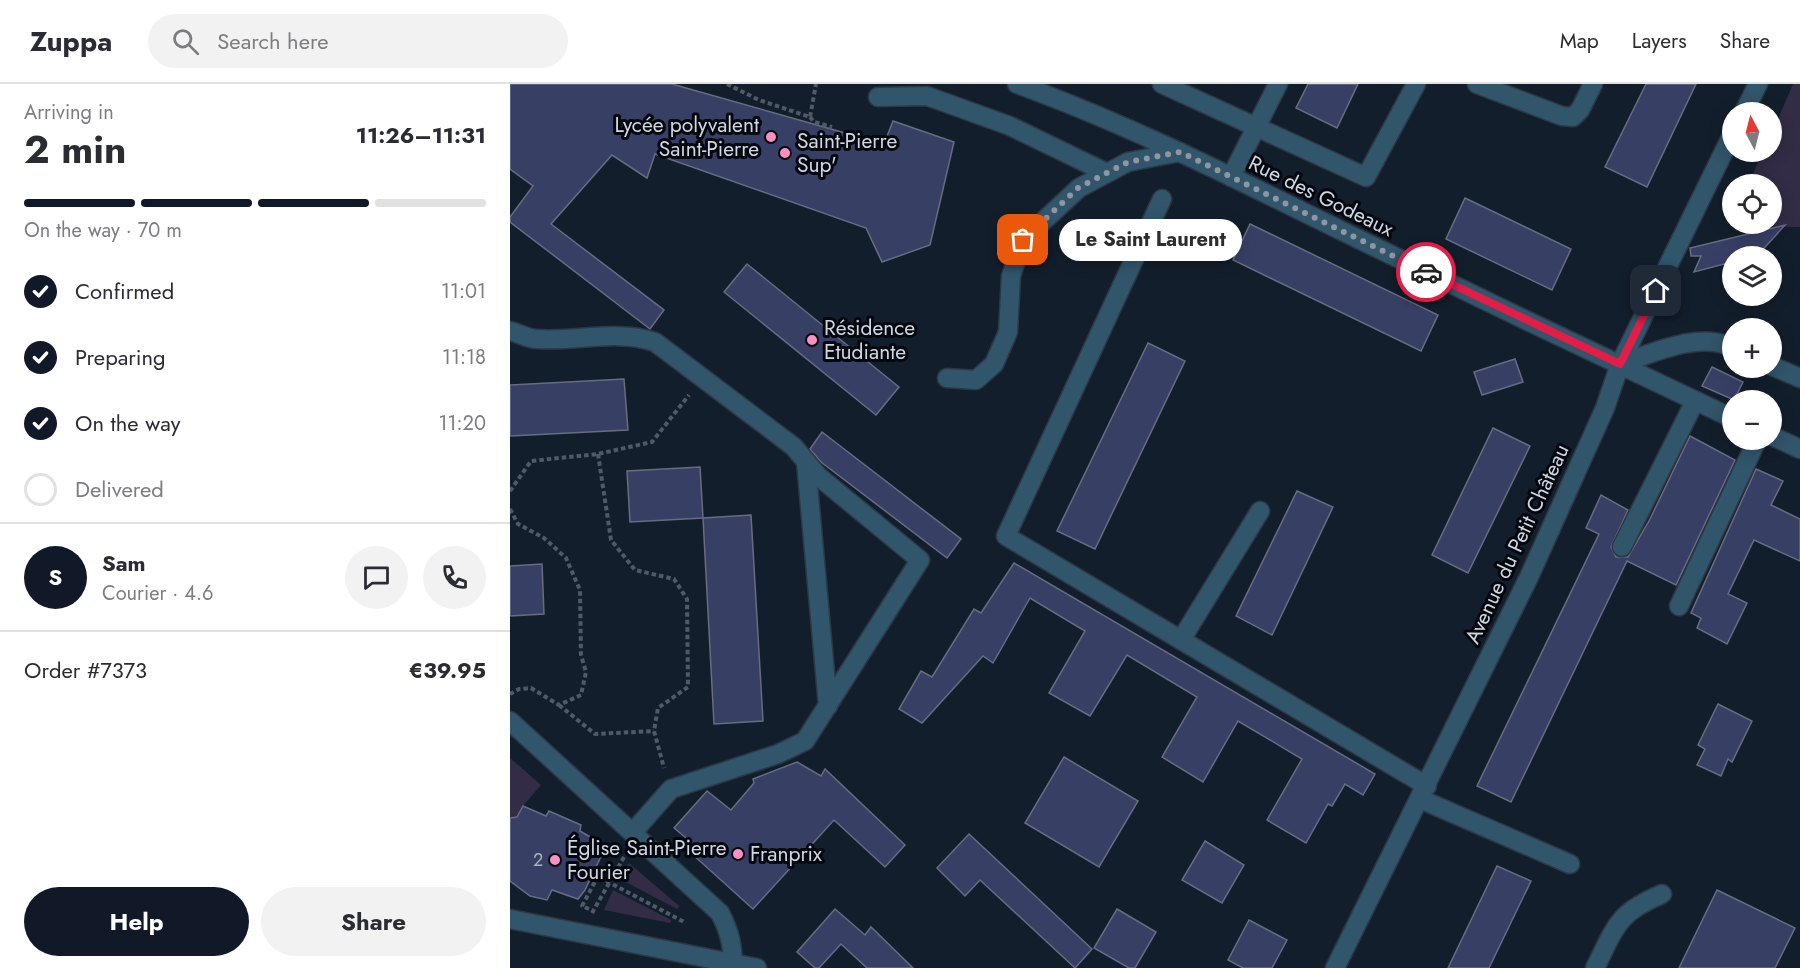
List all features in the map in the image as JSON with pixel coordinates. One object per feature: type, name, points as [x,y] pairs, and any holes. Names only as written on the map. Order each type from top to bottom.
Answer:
[{"type":"street","name":"Rue des Godeaux","points":[[1017,84],[1088,110],[1180,152],[1569,342],[1722,413]]},
{"type":"street","points":[[1162,84],[1366,177],[1416,84]]},
{"type":"street","points":[[1231,177],[1278,84]]},
{"type":"street","points":[[1477,84],[1562,116],[1573,117],[1580,110],[1593,84]]},
{"type":"street","points":[[1749,102],[1758,84]]},
{"type":"street","points":[[878,97],[927,96],[1010,126],[1107,173]]},
{"type":"street","points":[[947,378],[976,380],[994,364],[1008,332],[1011,276],[1023,240],[1078,188],[1128,162],[1180,152]]},
{"type":"street","name":"Avenue du Petit Château","points":[[1335,968],[1529,577],[1605,408],[1620,364],[1722,155]]},
{"type":"street","points":[[1162,199],[1006,536],[1181,640],[1424,792],[1570,864]]},
{"type":"street","points":[[510,331],[535,339],[616,335],[640,337],[655,342],[794,447],[818,476],[920,560],[805,741],[778,754],[670,789],[637,836]]},
{"type":"street","points":[[1620,364],[1681,345],[1722,342]]},
{"type":"street","points":[[1782,370],[1800,378]]},
{"type":"street","points":[[1622,547],[1695,400]]},
{"type":"street","points":[[1782,441],[1800,449]]},
{"type":"street","points":[[1679,606],[1752,450]]},
{"type":"street","points":[[806,462],[828,706]]},
{"type":"street","points":[[1181,640],[1260,510]]},
{"type":"street","points":[[510,722],[720,913],[730,930],[733,965]]},
{"type":"street","points":[[1595,968],[1618,922],[1637,905],[1662,894]]},
{"type":"street","points":[[510,919],[757,968]]},
{"type":"path","points":[[727,84],[759,100],[832,127]]},
{"type":"path","points":[[810,117],[816,84]]},
{"type":"path","points":[[510,491],[531,461],[598,453],[652,442],[703,378]]},
{"type":"path","points":[[598,453],[612,540],[635,570],[674,579],[687,599],[688,687],[658,708],[654,730],[670,789]]},
{"type":"path","points":[[510,509],[518,524],[544,538],[566,558],[580,590],[581,655],[586,672],[581,695],[559,705]]},
{"type":"path","points":[[510,694],[519,689],[531,688],[559,705],[595,734],[654,730]]},
{"type":"path","points":[[588,934],[592,911],[637,836]]},
{"type":"path","points":[[592,911],[582,906],[595,875],[686,923]]},
{"type":"shaded area","points":[[1793,84],[1800,84],[1800,227],[1782,227],[1782,174],[1753,174],[1758,162],[1782,162],[1782,110]]},
{"type":"shaded area","points":[[510,758],[541,785],[517,817],[510,818]]},
{"type":"shaded area","points":[[629,863],[679,906],[677,909],[618,878]]},
{"type":"shaded area","points":[[613,890],[671,920],[670,923],[604,910]]},
{"type":"building","points":[[510,84],[672,84],[884,144],[893,121],[954,142],[930,245],[882,262],[866,228],[655,154],[647,178],[612,155],[551,224],[664,310],[650,329],[510,222],[510,217],[533,186],[510,169]]},
{"type":"building","points":[[1308,84],[1358,84],[1337,128],[1296,108]]},
{"type":"building","points":[[1646,84],[1696,84],[1647,187],[1605,167]]},
{"type":"building","points":[[1465,198],[1571,249],[1552,290],[1446,239]]},
{"type":"building","points":[[1250,224],[1438,315],[1421,351],[1233,260]]},
{"type":"building","points":[[1748,234],[1777,234],[1766,246],[1722,246],[1722,265],[1694,272],[1701,256],[1691,256],[1690,248]]},
{"type":"building","name":"Résidence Etudiante","points":[[747,264],[899,387],[876,415],[724,292]]},
{"type":"building","points":[[1148,343],[1185,361],[1095,549],[1057,531]]},
{"type":"building","points":[[1515,359],[1523,382],[1482,395],[1474,372]]},
{"type":"building","points":[[1712,367],[1722,372],[1722,378],[1735,378],[1743,382],[1739,390],[1722,390],[1722,395],[1702,386]]},
{"type":"building","points":[[624,379],[628,430],[510,436],[510,385]]},
{"type":"building","points":[[1493,428],[1530,446],[1468,573],[1432,555]]},
{"type":"building","points":[[822,432],[961,539],[947,558],[821,462],[810,449]]},
{"type":"building","points":[[1690,436],[1735,460],[1676,585],[1627,561],[1511,802],[1477,786],[1599,534],[1586,528],[1601,495],[1628,510],[1611,547],[1616,557],[1628,557],[1649,521]]},
{"type":"building","points":[[700,467],[703,518],[630,522],[627,471]]},
{"type":"building","points":[[1756,469],[1783,481],[1771,505],[1800,519],[1800,561],[1754,540],[1728,594],[1747,603],[1727,644],[1697,628],[1701,618],[1691,613]]},
{"type":"building","points":[[1297,491],[1333,507],[1272,635],[1236,616]]},
{"type":"building","points":[[751,515],[763,721],[714,724],[703,518]]},
{"type":"building","points":[[1014,563],[1375,774],[1363,795],[1345,784],[1332,806],[1328,804],[1306,843],[1267,820],[1302,759],[1238,721],[1203,782],[1162,757],[1197,697],[1127,655],[1090,716],[1049,693],[1085,631],[1030,598],[993,663],[983,656],[922,723],[899,709],[921,671],[932,677],[974,609],[981,613]]},
{"type":"building","points":[[542,564],[544,614],[510,616],[510,566]]},
{"type":"building","points":[[1718,704],[1752,721],[1732,762],[1728,759],[1721,776],[1697,765],[1705,749],[1698,745]]},
{"type":"building","points":[[1064,757],[1138,801],[1099,867],[1025,823]]},
{"type":"building","points":[[797,762],[821,776],[825,769],[905,845],[885,867],[834,820],[753,909],[691,853],[697,847],[674,828],[707,791],[731,810],[754,783],[753,779]]},
{"type":"building","name":"Église Saint-Pierre Fourier","points":[[523,806],[546,816],[549,811],[581,825],[580,831],[606,846],[585,890],[578,899],[552,890],[547,900],[530,896],[510,881],[510,818],[517,817]]},
{"type":"building","points":[[969,834],[1092,949],[1075,968],[980,880],[965,896],[937,868]]},
{"type":"building","points":[[1205,841],[1244,865],[1222,903],[1182,880]]},
{"type":"building","points":[[1497,866],[1531,881],[1489,968],[1448,968]]},
{"type":"building","points":[[1717,890],[1795,928],[1775,968],[1679,968]]},
{"type":"building","points":[[835,909],[865,935],[871,927],[913,968],[867,968],[841,944],[819,968],[815,968],[797,952]]},
{"type":"building","points":[[1117,909],[1156,932],[1135,968],[1129,968],[1094,948]]},
{"type":"building","points":[[1249,920],[1287,940],[1272,968],[1243,968],[1228,960]]},
{"type":"way so far","points":[[1023,240],[1078,188],[1128,162],[1180,152],[1426,272]]},
{"type":"place","name":"Lycée polyvalent Saint-Pierre","points":[[771,137]]},
{"type":"place","name":"Saint-Pierre Sup'","points":[[785,153]]},
{"type":"place","name":"Le Saint Laurent","points":[[1023,240]]},
{"type":"place","name":"Résidence Etudiante","points":[[812,340]]},
{"type":"place","name":"Franprix","points":[[738,854]]},
{"type":"place","name":"Église Saint-Pierre Fourier","points":[[555,860]]},
{"type":"route","points":[[1426,272],[1569,342],[1620,364],[1656,291]]}]
